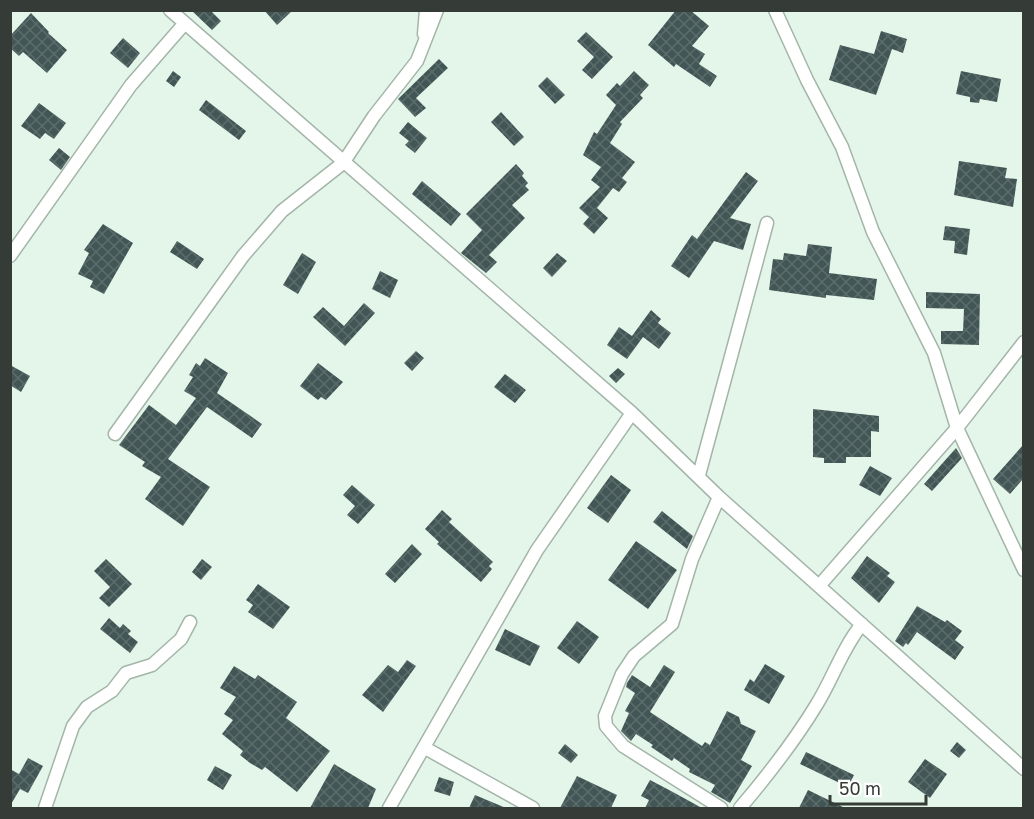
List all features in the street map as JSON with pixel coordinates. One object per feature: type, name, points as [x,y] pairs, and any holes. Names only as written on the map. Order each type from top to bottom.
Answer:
[{"type":"street","points":[[417,61],[426,10]]},
{"type":"street","points":[[115,434],[243,256],[282,212],[343,163],[374,116],[417,61],[437,10]]},
{"type":"street","points":[[775,10],[807,80],[842,147],[873,232],[934,352],[957,428],[1023,570]]},
{"type":"street","points":[[10,256],[179,15],[343,163],[632,413],[699,475],[719,497],[1023,769]]},
{"type":"street","points":[[699,475],[767,223]]},
{"type":"street","points":[[819,586],[957,428],[1023,342]]},
{"type":"street","points":[[389,808],[537,550],[632,413]]},
{"type":"street","points":[[719,497],[692,559],[672,624],[634,656],[622,674],[605,716],[606,726],[623,746],[721,808]]},
{"type":"street","points":[[45,808],[73,726],[87,707],[112,691],[126,674],[152,665],[180,639],[190,622]]},
{"type":"street","points":[[740,808],[778,764],[818,703],[847,643],[862,624]]},
{"type":"street","points":[[425,748],[533,808]]},
{"type":"building","points":[[191,10],[210,10],[221,21],[212,30]]},
{"type":"building","points":[[264,10],[293,10],[277,25]]},
{"type":"building","points":[[676,10],[690,10],[709,26],[692,46],[705,54],[699,64],[717,76],[710,87],[676,64],[674,67],[648,45]]},
{"type":"building","points":[[31,13],[67,50],[47,73],[23,52],[19,56],[10,48],[10,36]]},
{"type":"building","points":[[881,31],[907,39],[903,53],[892,49],[876,95],[829,80],[840,45],[874,54]]},
{"type":"building","points":[[586,32],[613,57],[592,79],[582,70],[594,57],[577,41]]},
{"type":"building","points":[[123,38],[140,53],[128,68],[110,53]]},
{"type":"building","points":[[439,59],[448,68],[416,98],[426,108],[415,117],[398,99]]},
{"type":"building","points":[[173,71],[181,77],[174,87],[166,81]]},
{"type":"building","points":[[634,71],[649,85],[640,95],[643,98],[620,122],[622,124],[610,143],[635,162],[622,178],[627,182],[619,192],[613,188],[597,208],[608,218],[594,234],[583,224],[589,217],[579,208],[600,187],[591,180],[601,167],[583,155],[594,132],[597,134],[616,105],[606,95],[617,83],[620,86]]},
{"type":"building","points":[[961,71],[1001,79],[997,102],[980,99],[979,103],[970,102],[970,97],[956,94]]},
{"type":"building","points":[[547,77],[565,95],[555,104],[538,86]]},
{"type":"building","points":[[206,100],[246,131],[239,140],[199,110]]},
{"type":"building","points":[[39,103],[66,123],[54,139],[45,133],[40,139],[21,126]]},
{"type":"building","points":[[501,112],[524,137],[514,146],[491,122]]},
{"type":"building","points":[[408,122],[427,138],[415,153],[405,145],[409,141],[399,133]]},
{"type":"building","points":[[59,148],[70,157],[61,170],[49,160]]},
{"type":"building","points":[[959,161],[1007,168],[1005,178],[1017,179],[1013,207],[954,195]]},
{"type":"building","points":[[516,164],[524,173],[522,176],[528,183],[525,186],[529,190],[512,205],[525,218],[489,255],[497,262],[486,273],[461,253],[482,230],[466,214]]},
{"type":"building","points":[[746,172],[758,181],[730,218],[751,224],[743,250],[714,241],[689,278],[671,266],[692,235],[697,239]]},
{"type":"building","points":[[422,181],[461,214],[451,226],[412,194]]},
{"type":"building","points":[[103,224],[133,243],[104,294],[90,287],[93,281],[78,274],[89,253],[84,250]]},
{"type":"building","points":[[945,226],[970,229],[967,255],[954,253],[955,241],[943,240]]},
{"type":"building","points":[[177,241],[204,259],[197,269],[170,252]]},
{"type":"building","points":[[808,244],[832,247],[829,273],[877,279],[874,300],[826,295],[826,298],[769,290],[773,259],[783,260],[784,253],[806,256]]},
{"type":"building","points":[[302,253],[316,262],[298,294],[283,285]]},
{"type":"building","points":[[557,253],[567,261],[552,277],[543,268]]},
{"type":"building","points":[[380,271],[398,280],[390,298],[372,289]]},
{"type":"building","points":[[926,292],[980,294],[979,345],[941,344],[941,331],[963,331],[964,309],[926,308]]},
{"type":"building","points":[[364,303],[375,313],[345,346],[313,317],[323,307],[344,326]]},
{"type":"building","points":[[651,310],[661,319],[658,323],[671,333],[659,349],[643,337],[627,359],[607,345],[619,327],[632,336]]},
{"type":"building","points":[[416,351],[424,358],[412,371],[404,363]]},
{"type":"building","points":[[205,358],[228,373],[217,393],[262,424],[252,438],[207,407],[168,459],[210,487],[183,526],[145,499],[161,477],[142,466],[145,462],[119,445],[149,405],[176,425],[196,398],[184,391],[193,377],[189,375],[196,363],[200,366]]},
{"type":"building","points":[[318,363],[343,382],[326,400],[321,397],[318,400],[300,386]]},
{"type":"building","points":[[10,365],[30,376],[21,392],[10,385]]},
{"type":"building","points":[[618,368],[625,374],[616,383],[609,376]]},
{"type":"building","points":[[505,374],[526,390],[515,403],[494,387]]},
{"type":"building","points":[[813,409],[879,416],[879,432],[871,431],[871,457],[846,457],[846,463],[824,463],[824,458],[813,457]]},
{"type":"building","points":[[1023,445],[1023,479],[1010,494],[993,479]]},
{"type":"building","points":[[956,448],[962,458],[932,491],[924,484]]},
{"type":"building","points":[[870,466],[892,478],[880,496],[859,485]]},
{"type":"building","points":[[611,475],[631,490],[608,523],[587,508]]},
{"type":"building","points":[[352,485],[375,505],[358,524],[347,515],[355,506],[343,495]]},
{"type":"building","points":[[442,510],[452,519],[449,522],[493,562],[489,566],[492,569],[481,582],[437,544],[439,542],[425,529]]},
{"type":"building","points":[[662,511],[693,536],[687,549],[653,522]]},
{"type":"building","points":[[636,541],[677,570],[648,609],[608,580]]},
{"type":"building","points":[[412,544],[422,554],[395,583],[385,574]]},
{"type":"building","points":[[867,556],[890,573],[887,576],[895,582],[879,603],[851,578]]},
{"type":"building","points":[[106,559],[132,584],[109,607],[99,598],[110,587],[94,571]]},
{"type":"building","points":[[202,559],[212,567],[201,580],[192,572]]},
{"type":"building","points":[[258,584],[290,607],[273,629],[248,612],[253,605],[246,600]]},
{"type":"building","points":[[917,606],[945,622],[947,620],[962,631],[955,640],[964,647],[955,660],[917,632],[908,645],[906,643],[903,647],[895,641]]},
{"type":"building","points":[[109,618],[120,628],[123,624],[131,631],[128,634],[138,642],[130,653],[100,629]]},
{"type":"building","points":[[577,621],[599,637],[579,664],[557,648]]},
{"type":"building","points":[[505,629],[540,646],[530,666],[495,650]]},
{"type":"building","points":[[407,660],[416,666],[383,712],[362,695],[388,665],[398,672]]},
{"type":"building","points":[[765,664],[785,676],[769,704],[744,690],[750,679],[754,682]]},
{"type":"building","points":[[664,665],[675,672],[650,712],[702,746],[705,742],[710,745],[727,711],[739,717],[741,724],[756,731],[741,760],[752,766],[730,803],[711,792],[715,785],[689,772],[690,769],[674,758],[672,761],[636,734],[631,741],[621,731],[629,713],[625,711],[635,693],[626,687],[632,675],[650,687]]},
{"type":"building","points":[[234,666],[255,679],[258,675],[297,702],[286,718],[330,751],[297,792],[265,767],[262,770],[250,763],[240,755],[243,751],[222,734],[233,720],[224,714],[236,697],[220,688]]},
{"type":"building","points":[[957,742],[966,750],[959,758],[950,751]]},
{"type":"building","points":[[565,744],[578,755],[571,763],[558,753]]},
{"type":"building","points":[[806,752],[854,775],[848,787],[800,764]]},
{"type":"building","points":[[28,758],[43,766],[28,793],[20,789],[10,806],[10,769],[19,774]]},
{"type":"building","points":[[925,759],[947,774],[930,798],[908,782]]},
{"type":"building","points":[[334,764],[376,789],[368,808],[310,808]]},
{"type":"building","points":[[215,766],[232,775],[223,790],[207,780]]},
{"type":"building","points":[[577,776],[617,795],[611,808],[560,808]]},
{"type":"building","points":[[439,777],[454,782],[450,796],[434,791]]},
{"type":"building","points":[[650,780],[702,808],[645,808],[649,800],[641,796]]},
{"type":"building","points":[[808,790],[845,808],[799,808]]},
{"type":"building","points":[[475,795],[506,808],[469,808]]}]
